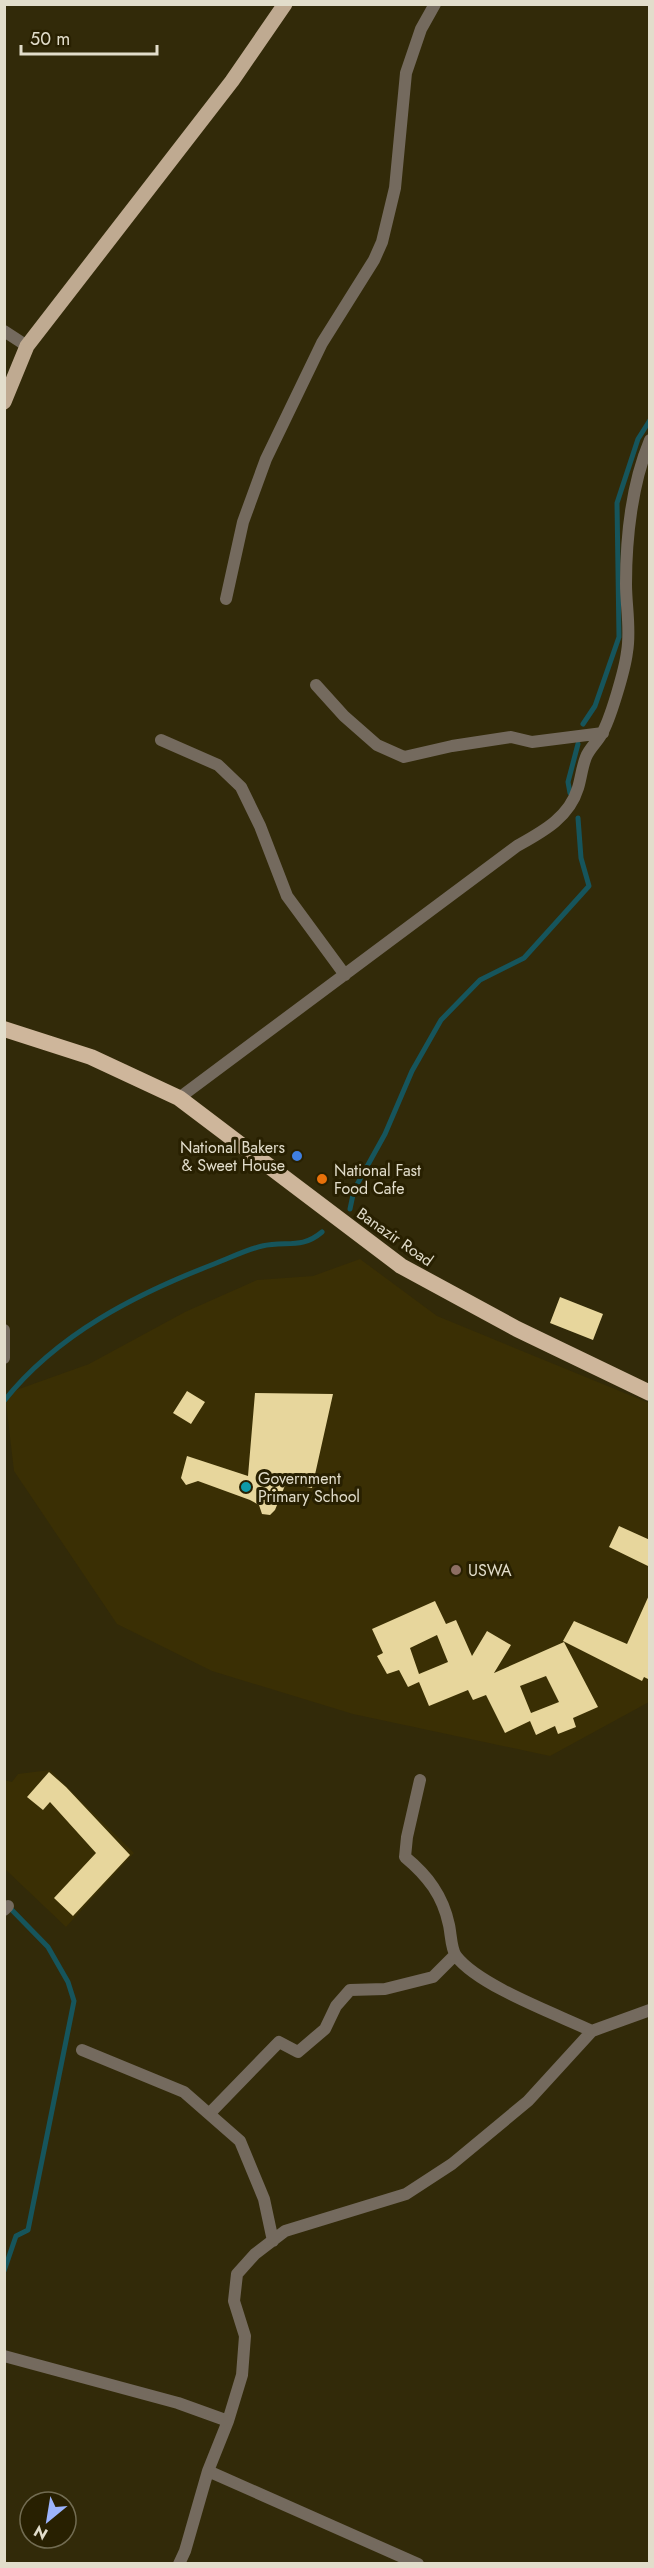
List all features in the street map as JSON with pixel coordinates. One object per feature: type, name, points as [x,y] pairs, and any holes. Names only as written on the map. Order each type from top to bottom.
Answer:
[{"type":"highway","name":"Banazir Road","points":[[4,1029],[91,1057],[179,1098],[400,1266],[517,1329],[650,1393]]},
{"type":"main road","points":[[4,402],[27,346],[232,81],[285,4]]},
{"type":"street","points":[[226,599],[243,522],[266,459],[321,344],[374,260],[382,242],[395,188],[406,73],[421,29],[435,4]]},
{"type":"street","points":[[4,331],[27,346]]},
{"type":"street","points":[[179,1098],[517,846],[543,832],[561,818],[578,789],[586,756],[603,733],[628,650],[626,582],[631,524],[635,485],[648,446]]},
{"type":"street","points":[[316,686],[377,746],[404,757],[452,746],[511,737],[532,742],[603,733]]},
{"type":"street","points":[[161,740],[218,765],[241,787],[260,826],[288,896],[345,975]]},
{"type":"street","points":[[4,1330],[4,1358]]},
{"type":"street","points":[[420,1780],[407,1837],[405,1857],[438,1891],[446,1912],[454,1955],[481,1979],[592,2031]]},
{"type":"street","points":[[209,2114],[279,2042],[298,2052],[325,2029],[336,2006],[350,1990],[385,1989],[433,1977],[454,1955]]},
{"type":"street","points":[[179,2564],[185,2551],[208,2471],[228,2421],[242,2375],[245,2336],[234,2301],[237,2274],[255,2254],[285,2231],[357,2207],[406,2194],[452,2164],[528,2101],[592,2031],[650,2010]]},
{"type":"street","points":[[82,2050],[184,2092],[240,2141],[264,2199],[273,2241]]},
{"type":"street","points":[[4,2356],[178,2403],[228,2421]]},
{"type":"street","points":[[208,2471],[418,2564]]},
{"type":"shaded area","points":[[360,1259],[437,1316],[649,1403],[649,1702],[550,1756],[353,1714],[212,1671],[117,1624],[14,1471],[5,1394],[89,1364],[185,1312],[257,1280],[313,1276]]},
{"type":"shaded area","points":[[50,1770],[134,1853],[66,1927],[5,1869],[4,1780],[12,1782],[18,1774]]},
{"type":"building","points":[[560,1297],[603,1314],[593,1340],[550,1323]]},
{"type":"building","points":[[187,1391],[205,1402],[191,1424],[173,1413]]},
{"type":"building","points":[[255,1393],[333,1394],[312,1488],[286,1483],[275,1510],[270,1515],[262,1514],[259,1505],[250,1500],[198,1481],[186,1485],[181,1478],[187,1456],[248,1476]]},
{"type":"building","points":[[619,1526],[650,1540],[650,1567],[609,1547]]},
{"type":"building","points":[[650,1593],[650,1680],[644,1677],[642,1681],[563,1641],[574,1621],[627,1644]]},
{"type":"building","points":[[435,1601],[446,1624],[456,1620],[472,1656],[487,1631],[511,1645],[494,1673],[564,1642],[598,1707],[573,1718],[576,1727],[558,1734],[555,1726],[536,1735],[530,1721],[505,1733],[486,1695],[473,1700],[468,1690],[429,1706],[419,1682],[408,1687],[399,1670],[387,1674],[377,1656],[383,1653],[372,1629]],"holes":[[[437,1635],[448,1662],[419,1674],[410,1648]],[[546,1676],[559,1702],[531,1713],[520,1686]]]},
{"type":"building","points":[[49,1772],[130,1855],[73,1916],[54,1898],[96,1853],[50,1802],[43,1810],[27,1797]]},
{"type":"waterway","points":[[583,724],[595,706],[619,637],[617,503],[638,439],[650,420]]},
{"type":"waterway","points":[[570,793],[568,782],[578,744]]},
{"type":"waterway","points":[[350,1209],[354,1190],[385,1134],[412,1071],[441,1020],[480,980],[524,958],[589,886],[581,858],[578,818]]},
{"type":"waterway","points":[[4,1401],[25,1377],[73,1336],[127,1303],[185,1276],[250,1250],[270,1244],[300,1243],[322,1232]]},
{"type":"waterway","points":[[4,2271],[16,2236],[28,2230],[74,2001],[68,1982],[48,1947],[8,1906]]},
{"type":"place","name":"National Bakers & Sweet House","points":[[297,1156]]},
{"type":"place","name":"National Fast Food Cafe","points":[[322,1179]]},
{"type":"place","name":"Government Primary School","points":[[246,1487]]},
{"type":"place","name":"USWA","points":[[456,1570]]}]
